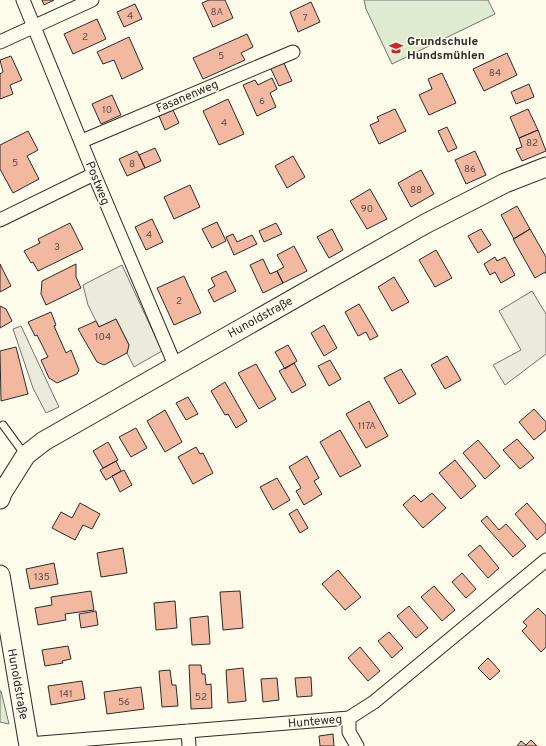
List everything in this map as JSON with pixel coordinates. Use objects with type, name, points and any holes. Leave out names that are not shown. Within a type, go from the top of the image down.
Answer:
[{"type":"street","name":"Postweg","points":[[23,0],[82,141],[94,174],[175,365]]},
{"type":"street","points":[[0,42],[92,0]]},
{"type":"street","name":"Fasanenweg","points":[[82,141],[293,52]]},
{"type":"street","name":"Hunoldstraße","points":[[1,494],[26,455],[44,441],[175,365],[455,208],[505,183],[546,167]]},
{"type":"street","points":[[0,220],[94,174]]},
{"type":"street","name":"Hunteweg","points":[[26,744],[349,718],[374,702],[546,560]]},
{"type":"street","name":"Hunoldstraße","points":[[0,575],[26,744]]},
{"type":"street","points":[[349,718],[349,732],[357,746]]},
{"type":"street","points":[[188,731],[189,746]]},
{"type":"lane","points":[[3,424],[26,455]]},
{"type":"green space","points":[[364,0],[488,0],[495,14],[392,64],[366,9]]},
{"type":"green space","points":[[1,691],[9,724],[0,722]]},
{"type":"shaded area","points":[[122,265],[162,351],[134,367],[127,353],[129,345],[116,319],[99,327],[88,305],[83,285]]},
{"type":"shaded area","points":[[532,291],[546,314],[546,354],[505,385],[493,365],[521,350],[499,311]]},
{"type":"shaded area","points":[[21,326],[59,407],[46,413],[33,388],[13,329]]},
{"type":"building","points":[[42,0],[54,0],[44,5]]},
{"type":"building","points":[[209,0],[225,0],[233,18],[213,27],[202,3]]},
{"type":"building","points":[[311,2],[320,22],[298,32],[290,12]]},
{"type":"building","points":[[135,4],[142,19],[124,27],[117,12]]},
{"type":"building","points":[[97,19],[106,39],[73,54],[64,34]]},
{"type":"building","points":[[247,34],[253,47],[241,53],[245,60],[203,79],[193,58]]},
{"type":"building","points":[[129,37],[143,69],[122,79],[114,60],[103,64],[97,52]]},
{"type":"building","points":[[507,53],[517,75],[484,91],[473,69]]},
{"type":"building","points":[[11,56],[22,80],[10,85],[13,94],[0,99],[0,74],[3,72],[0,60]]},
{"type":"building","points":[[283,61],[292,81],[279,86],[270,67]]},
{"type":"building","points":[[442,73],[456,103],[429,115],[419,95],[432,89],[428,79]]},
{"type":"building","points":[[272,78],[277,89],[270,93],[276,107],[257,116],[243,85],[255,80],[258,85]]},
{"type":"building","points":[[529,84],[534,97],[516,104],[511,92]]},
{"type":"building","points":[[112,95],[121,115],[101,124],[92,104]]},
{"type":"building","points":[[228,99],[244,134],[219,145],[203,111]]},
{"type":"building","points":[[395,109],[406,131],[379,144],[370,125],[379,121],[377,117]]},
{"type":"building","points":[[528,109],[538,130],[519,138],[510,117]]},
{"type":"building","points":[[173,110],[179,123],[165,130],[159,116]]},
{"type":"building","points":[[447,127],[457,148],[448,152],[438,131]]},
{"type":"building","points":[[538,130],[546,151],[522,161],[516,149],[522,147],[519,138]]},
{"type":"building","points":[[28,131],[38,150],[27,156],[39,179],[13,193],[0,169],[0,145]]},
{"type":"building","points":[[155,148],[161,161],[145,168],[139,155]]},
{"type":"building","points":[[137,151],[145,168],[127,176],[119,159]]},
{"type":"building","points":[[475,151],[486,175],[466,184],[455,160]]},
{"type":"building","points":[[293,156],[305,177],[287,188],[275,166]]},
{"type":"building","points":[[421,170],[434,194],[411,207],[398,183]]},
{"type":"building","points":[[190,185],[200,207],[174,219],[164,197]]},
{"type":"building","points":[[370,189],[387,219],[367,229],[350,201]]},
{"type":"building","points":[[517,206],[530,229],[514,239],[501,215]]},
{"type":"building","points":[[152,219],[163,242],[146,250],[135,227]]},
{"type":"building","points":[[217,222],[226,241],[212,248],[202,229]]},
{"type":"building","points":[[70,223],[83,249],[38,271],[24,251],[40,243],[38,239]]},
{"type":"building","points":[[276,223],[282,234],[264,242],[259,231]]},
{"type":"building","points":[[332,229],[343,250],[329,258],[317,237]]},
{"type":"building","points":[[481,229],[491,245],[478,253],[468,236]]},
{"type":"building","points":[[530,229],[546,257],[546,274],[545,272],[535,278],[513,239]]},
{"type":"building","points":[[233,234],[237,242],[252,235],[257,244],[234,255],[226,237]]},
{"type":"building","points":[[294,246],[307,271],[283,283],[277,271],[284,267],[277,255]]},
{"type":"building","points":[[436,250],[452,278],[435,287],[419,260]]},
{"type":"building","points":[[495,257],[497,261],[505,257],[515,275],[501,283],[495,272],[490,275],[484,264]]},
{"type":"building","points":[[263,259],[270,274],[277,271],[283,283],[263,293],[250,265]]},
{"type":"building","points":[[0,264],[11,286],[0,292]]},
{"type":"building","points":[[76,264],[76,277],[81,288],[46,305],[41,294],[42,281]]},
{"type":"building","points":[[226,271],[236,291],[214,302],[208,290],[215,286],[211,278]]},
{"type":"building","points":[[184,276],[201,313],[174,325],[157,288]]},
{"type":"building","points":[[394,277],[409,302],[392,311],[378,287]]},
{"type":"building","points":[[359,304],[378,336],[370,340],[366,332],[358,336],[345,312]]},
{"type":"building","points":[[0,306],[6,309],[12,321],[0,328]]},
{"type":"building","points":[[51,312],[56,325],[54,326],[66,353],[71,350],[79,370],[77,374],[57,383],[49,378],[41,360],[48,357],[37,335],[35,336],[28,322]]},
{"type":"building","points":[[116,319],[129,345],[127,353],[104,365],[97,362],[78,329],[96,321],[99,327]]},
{"type":"building","points":[[324,325],[337,348],[324,356],[311,333]]},
{"type":"building","points":[[288,345],[297,361],[285,369],[275,352]]},
{"type":"building","points":[[16,347],[28,394],[1,401],[0,351]]},
{"type":"building","points":[[447,356],[461,380],[445,389],[431,365]]},
{"type":"building","points":[[330,360],[341,379],[329,386],[318,366]]},
{"type":"building","points":[[294,363],[306,385],[292,393],[279,371]]},
{"type":"building","points":[[256,364],[276,399],[259,409],[238,373]]},
{"type":"building","points":[[401,369],[416,394],[399,404],[384,378]]},
{"type":"building","points":[[225,382],[247,421],[236,428],[228,414],[225,415],[211,391]]},
{"type":"building","points":[[188,397],[198,414],[186,420],[176,403]]},
{"type":"building","points":[[369,401],[388,436],[366,448],[346,414]]},
{"type":"building","points":[[534,409],[546,422],[546,430],[534,440],[519,422]]},
{"type":"building","points":[[165,410],[182,442],[165,452],[147,421]]},
{"type":"building","points":[[136,428],[147,448],[131,457],[119,437]]},
{"type":"building","points":[[340,430],[361,466],[340,477],[320,442]]},
{"type":"building","points":[[517,439],[534,458],[520,469],[503,450]]},
{"type":"building","points":[[478,440],[500,466],[485,479],[463,453]]},
{"type":"building","points":[[108,442],[118,460],[103,468],[93,451]]},
{"type":"building","points":[[196,447],[200,454],[203,453],[213,473],[193,484],[178,457]]},
{"type":"building","points":[[307,456],[319,478],[314,481],[322,494],[304,505],[296,491],[301,488],[289,467]]},
{"type":"building","points":[[455,460],[476,486],[461,499],[439,473]]},
{"type":"building","points":[[116,461],[121,471],[106,480],[100,470]]},
{"type":"building","points":[[124,470],[132,485],[120,492],[112,476]]},
{"type":"building","points":[[277,478],[290,500],[273,510],[260,487]]},
{"type":"building","points":[[432,493],[446,508],[423,528],[403,505],[414,495],[421,502]]},
{"type":"building","points":[[80,503],[100,514],[92,529],[83,525],[75,540],[52,528],[61,512],[72,518]]},
{"type":"building","points":[[527,503],[546,525],[546,532],[537,540],[515,514]]},
{"type":"building","points":[[297,509],[308,528],[300,533],[289,514]]},
{"type":"building","points":[[487,516],[499,530],[506,524],[526,546],[513,557],[481,521]]},
{"type":"building","points":[[480,545],[499,568],[488,578],[468,555]]},
{"type":"building","points":[[123,548],[127,573],[101,577],[97,553]]},
{"type":"building","points":[[54,563],[58,584],[30,589],[26,569]]},
{"type":"building","points":[[338,570],[361,597],[345,610],[322,584]]},
{"type":"building","points":[[462,573],[476,589],[466,598],[452,582]]},
{"type":"building","points":[[434,586],[455,610],[442,621],[421,597]]},
{"type":"building","points":[[91,591],[94,610],[65,614],[66,620],[38,625],[35,608],[52,605],[51,597]]},
{"type":"building","points":[[240,591],[243,628],[223,630],[220,592]]},
{"type":"building","points":[[175,601],[177,628],[156,630],[154,603]]},
{"type":"building","points":[[409,606],[428,628],[416,638],[397,616]]},
{"type":"building","points":[[538,608],[546,616],[546,647],[541,652],[522,631],[527,626],[523,622]]},
{"type":"building","points":[[96,611],[98,625],[81,628],[79,614]]},
{"type":"building","points":[[208,616],[210,644],[192,645],[190,618]]},
{"type":"building","points":[[389,632],[403,648],[392,658],[378,641]]},
{"type":"building","points":[[68,646],[71,659],[62,661],[63,663],[45,666],[42,650]]},
{"type":"building","points":[[360,647],[380,671],[368,681],[348,658]]},
{"type":"building","points":[[488,658],[500,671],[490,680],[478,668]]},
{"type":"building","points":[[189,665],[201,665],[202,674],[205,674],[206,685],[211,684],[212,708],[191,709]]},
{"type":"building","points":[[243,668],[246,701],[228,703],[226,670]]},
{"type":"building","points":[[170,670],[172,685],[176,685],[178,706],[162,707],[159,671]]},
{"type":"building","points":[[311,677],[312,696],[297,697],[295,678]]},
{"type":"building","points":[[277,678],[279,700],[263,702],[261,679]]},
{"type":"building","points":[[82,681],[85,699],[51,705],[48,686]]},
{"type":"building","points":[[141,687],[144,709],[107,714],[104,692]]},
{"type":"building","points":[[333,734],[334,746],[320,746],[319,736]]},
{"type":"building","points":[[531,740],[537,746],[517,746],[521,741],[526,745]]},
{"type":"place","name":"Grundschule Hundsmühlen","points":[[396,48]]}]
